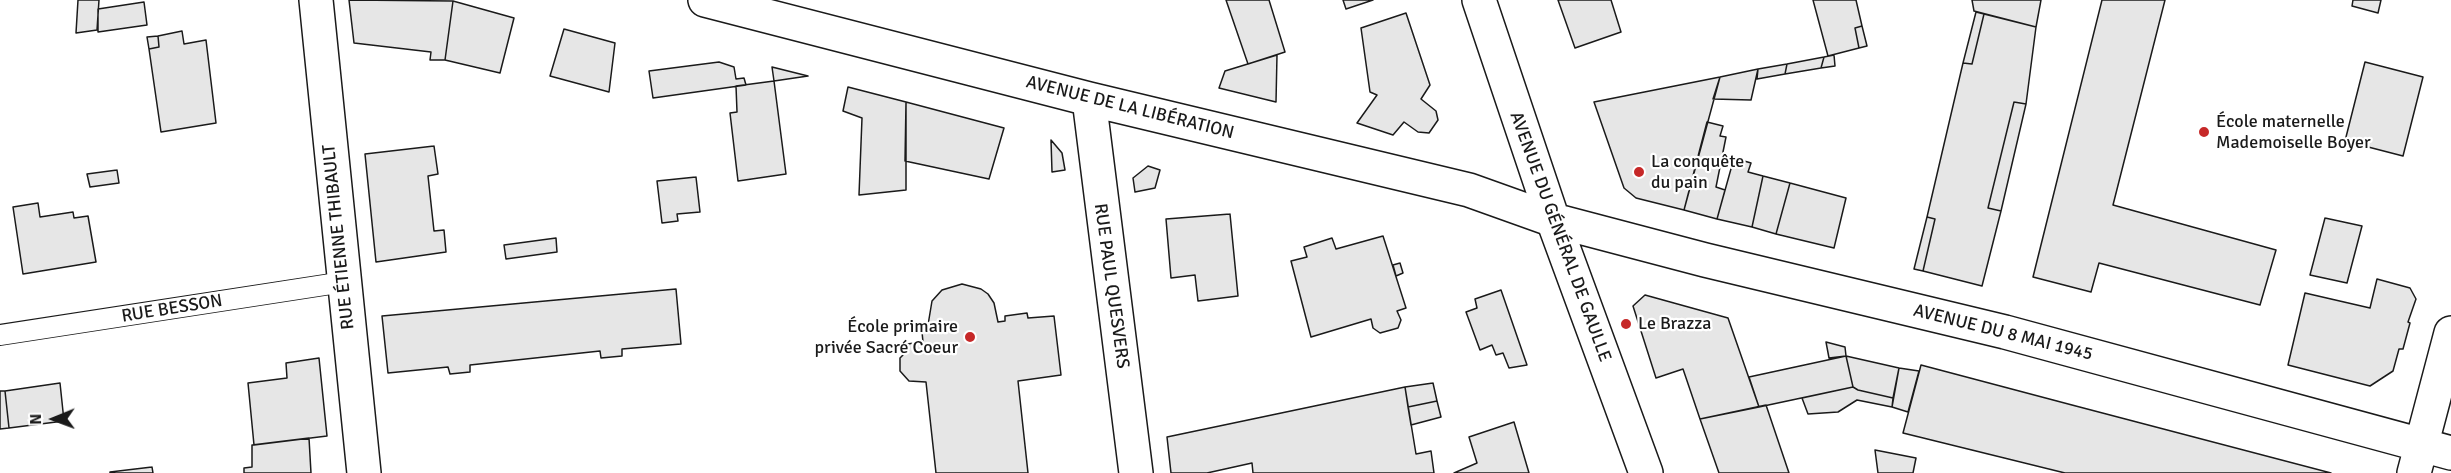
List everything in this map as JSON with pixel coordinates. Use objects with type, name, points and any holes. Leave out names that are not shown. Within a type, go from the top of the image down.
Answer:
[{"type":"street","name":"RUE ÉTIENNE THIBAULT","points":[[316,0],[364,473]]},
{"type":"street","name":"AVENUE DE LA LIBÉRATION","points":[[705,0],[1089,99],[1470,190],[1553,220]]},
{"type":"street","name":"AVENUE DU GÉNÉRAL DE GAULLE","points":[[1479,0],[1553,220],[1646,473]]},
{"type":"street","name":"RUE PAUL QUESVERS","points":[[1089,99],[1136,473]]},
{"type":"street","name":"AVENUE DU 8 MAI 1945","points":[[1553,220],[1705,260],[2005,332],[2429,457]]},
{"type":"street","points":[[2429,457],[2451,333]]},
{"type":"lane","name":"RUE BESSON","points":[[0,335],[344,282]]},
{"type":"building","points":[[78,0],[99,0],[97,30],[76,33]]},
{"type":"building","points":[[349,0],[453,1],[445,60],[430,60],[431,52],[354,43]]},
{"type":"building","points":[[1226,0],[1269,0],[1285,52],[1248,64]]},
{"type":"building","points":[[1343,0],[1373,0],[1346,9]]},
{"type":"building","points":[[1558,0],[1611,0],[1621,32],[1575,48]]},
{"type":"building","points":[[1813,0],[1856,0],[1862,26],[1855,28],[1859,48],[1828,56]]},
{"type":"building","points":[[1972,0],[2041,0],[2036,27],[1974,11]]},
{"type":"building","points":[[2102,0],[2165,0],[2113,205],[2276,250],[2260,305],[2099,263],[2091,292],[2033,277]]},
{"type":"building","points":[[2353,0],[2381,0],[2378,13],[2352,6]]},
{"type":"building","points":[[453,1],[514,18],[500,73],[445,60]]},
{"type":"building","points":[[144,2],[147,25],[98,32],[98,9]]},
{"type":"building","points":[[1976,12],[1984,14],[1972,64],[1963,63]]},
{"type":"building","points":[[1406,13],[1430,85],[1421,99],[1436,111],[1438,120],[1429,133],[1418,132],[1404,122],[1393,135],[1357,123],[1377,95],[1370,92],[1361,28]]},
{"type":"building","points":[[1984,14],[2036,27],[2026,104],[2014,102],[1988,208],[2001,211],[1982,286],[1923,271],[1935,219],[1927,217],[1963,63],[1972,64]]},
{"type":"building","points":[[1862,26],[1867,46],[1859,48],[1855,28]]},
{"type":"building","points":[[564,29],[615,43],[609,92],[550,76]]},
{"type":"building","points":[[182,31],[184,44],[206,40],[216,123],[161,132],[149,49],[159,47],[158,36]]},
{"type":"building","points":[[158,36],[159,47],[149,49],[147,37]]},
{"type":"building","points":[[1277,55],[1276,102],[1219,88],[1225,71]]},
{"type":"building","points":[[1834,55],[1835,66],[1821,68],[1824,57]]},
{"type":"building","points":[[1824,57],[1821,68],[1785,74],[1787,64]]},
{"type":"building","points":[[719,62],[734,67],[736,79],[744,78],[746,85],[653,98],[649,71]]},
{"type":"building","points":[[2365,62],[2423,77],[2403,156],[2345,141]]},
{"type":"building","points":[[1787,64],[1785,74],[1757,79],[1758,69]]},
{"type":"building","points":[[772,67],[808,76],[774,81]]},
{"type":"building","points":[[1758,69],[1751,100],[1713,99],[1720,77]]},
{"type":"building","points":[[1720,77],[1684,210],[1636,198],[1624,188],[1594,102]]},
{"type":"building","points":[[774,81],[786,174],[738,181],[730,113],[737,112],[736,86]]},
{"type":"building","points":[[848,87],[906,102],[906,190],[859,195],[862,118],[843,111]]},
{"type":"building","points":[[906,102],[1004,128],[989,179],[905,161]]},
{"type":"building","points":[[2014,102],[2026,104],[2001,211],[1988,208]]},
{"type":"building","points":[[1707,122],[1723,126],[1720,136],[1726,137],[1716,187],[1725,190],[1717,219],[1684,210]]},
{"type":"building","points":[[1051,140],[1062,153],[1065,170],[1052,172]]},
{"type":"building","points":[[434,146],[438,174],[428,176],[434,231],[444,230],[446,252],[376,262],[365,154]]},
{"type":"building","points":[[1734,158],[1751,163],[1748,172],[1763,176],[1752,227],[1717,219]]},
{"type":"building","points":[[1148,166],[1160,170],[1155,188],[1135,192],[1133,178]]},
{"type":"building","points":[[117,170],[119,183],[90,187],[87,174]]},
{"type":"building","points":[[1763,176],[1790,183],[1776,234],[1752,227]]},
{"type":"building","points":[[696,177],[700,212],[677,214],[678,221],[662,223],[657,181]]},
{"type":"building","points":[[1790,183],[1846,198],[1834,248],[1776,234]]},
{"type":"building","points":[[38,203],[40,217],[73,212],[74,218],[88,216],[96,262],[23,274],[13,207]]},
{"type":"building","points":[[1230,214],[1238,296],[1198,301],[1195,275],[1171,278],[1166,219]]},
{"type":"building","points":[[1927,217],[1935,219],[1923,271],[1914,269]]},
{"type":"building","points":[[2325,218],[2362,226],[2347,283],[2310,275]]},
{"type":"building","points":[[1383,236],[1406,308],[1397,311],[1401,320],[1398,328],[1380,333],[1373,328],[1371,319],[1311,337],[1291,261],[1307,257],[1304,247],[1332,238],[1336,249]]},
{"type":"building","points":[[556,238],[557,252],[506,259],[504,245]]},
{"type":"building","points":[[1400,263],[1403,273],[1396,276],[1393,265]]},
{"type":"building","points":[[2377,279],[2410,288],[2416,299],[2408,322],[2410,323],[2403,349],[2399,349],[2393,371],[2370,386],[2288,365],[2305,293],[2370,308]]},
{"type":"building","points":[[962,284],[981,289],[988,294],[994,303],[998,322],[1005,321],[1005,316],[1027,313],[1028,318],[1054,316],[1061,375],[1018,381],[1028,473],[936,473],[926,382],[909,381],[900,371],[900,358],[907,351],[907,344],[923,342],[922,332],[916,332],[916,325],[928,325],[932,301],[942,290]]},
{"type":"building","points":[[676,289],[681,344],[622,349],[622,356],[601,358],[600,351],[470,365],[470,372],[450,374],[448,367],[388,373],[382,316]]},
{"type":"building","points":[[1501,290],[1527,365],[1509,368],[1503,353],[1496,355],[1492,345],[1480,350],[1466,312],[1477,308],[1475,299]]},
{"type":"building","points":[[1645,295],[1728,318],[1759,407],[1700,419],[1683,369],[1656,378],[1633,306]]},
{"type":"building","points":[[1826,342],[1845,347],[1846,356],[1829,358]]},
{"type":"building","points":[[1846,356],[1899,368],[1893,398],[1853,387]]},
{"type":"building","points":[[1846,356],[1853,387],[1759,407],[1749,377]]},
{"type":"building","points":[[319,358],[327,436],[254,445],[248,383],[287,378],[286,363]]},
{"type":"building","points":[[1921,365],[2331,473],[2065,473],[1903,433]]},
{"type":"building","points":[[1899,368],[1919,371],[1908,412],[1892,407]]},
{"type":"building","points":[[60,383],[64,421],[9,428],[5,391]]},
{"type":"building","points":[[1433,383],[1437,401],[1408,407],[1405,387]]},
{"type":"building","points":[[1405,387],[1416,454],[1431,451],[1434,473],[1253,473],[1252,463],[1207,473],[1171,473],[1167,437]]},
{"type":"building","points":[[1853,387],[1893,398],[1892,407],[1857,400],[1838,412],[1808,414],[1802,398]]},
{"type":"building","points":[[0,391],[5,391],[9,428],[0,429]]},
{"type":"building","points":[[1437,401],[1441,417],[1411,425],[1408,407]]},
{"type":"building","points":[[1766,405],[1789,473],[1719,473],[1700,419]]},
{"type":"building","points":[[1514,422],[1529,473],[1454,473],[1477,463],[1469,437]]},
{"type":"building","points":[[309,438],[311,473],[244,473],[244,468],[252,467],[252,445]]},
{"type":"building","points":[[1875,450],[1916,458],[1913,473],[1878,473]]},
{"type":"building","points":[[152,467],[153,473],[110,473],[110,472]]},
{"type":"place","name":"École maternelle Mademoiselle Boyer","points":[[2204,132]]},
{"type":"place","name":"La conquête du pain","points":[[1639,172]]},
{"type":"place","name":"Le Brazza","points":[[1626,324]]},
{"type":"place","name":"École primaire privée Sacré Coeur","points":[[970,337]]}]
